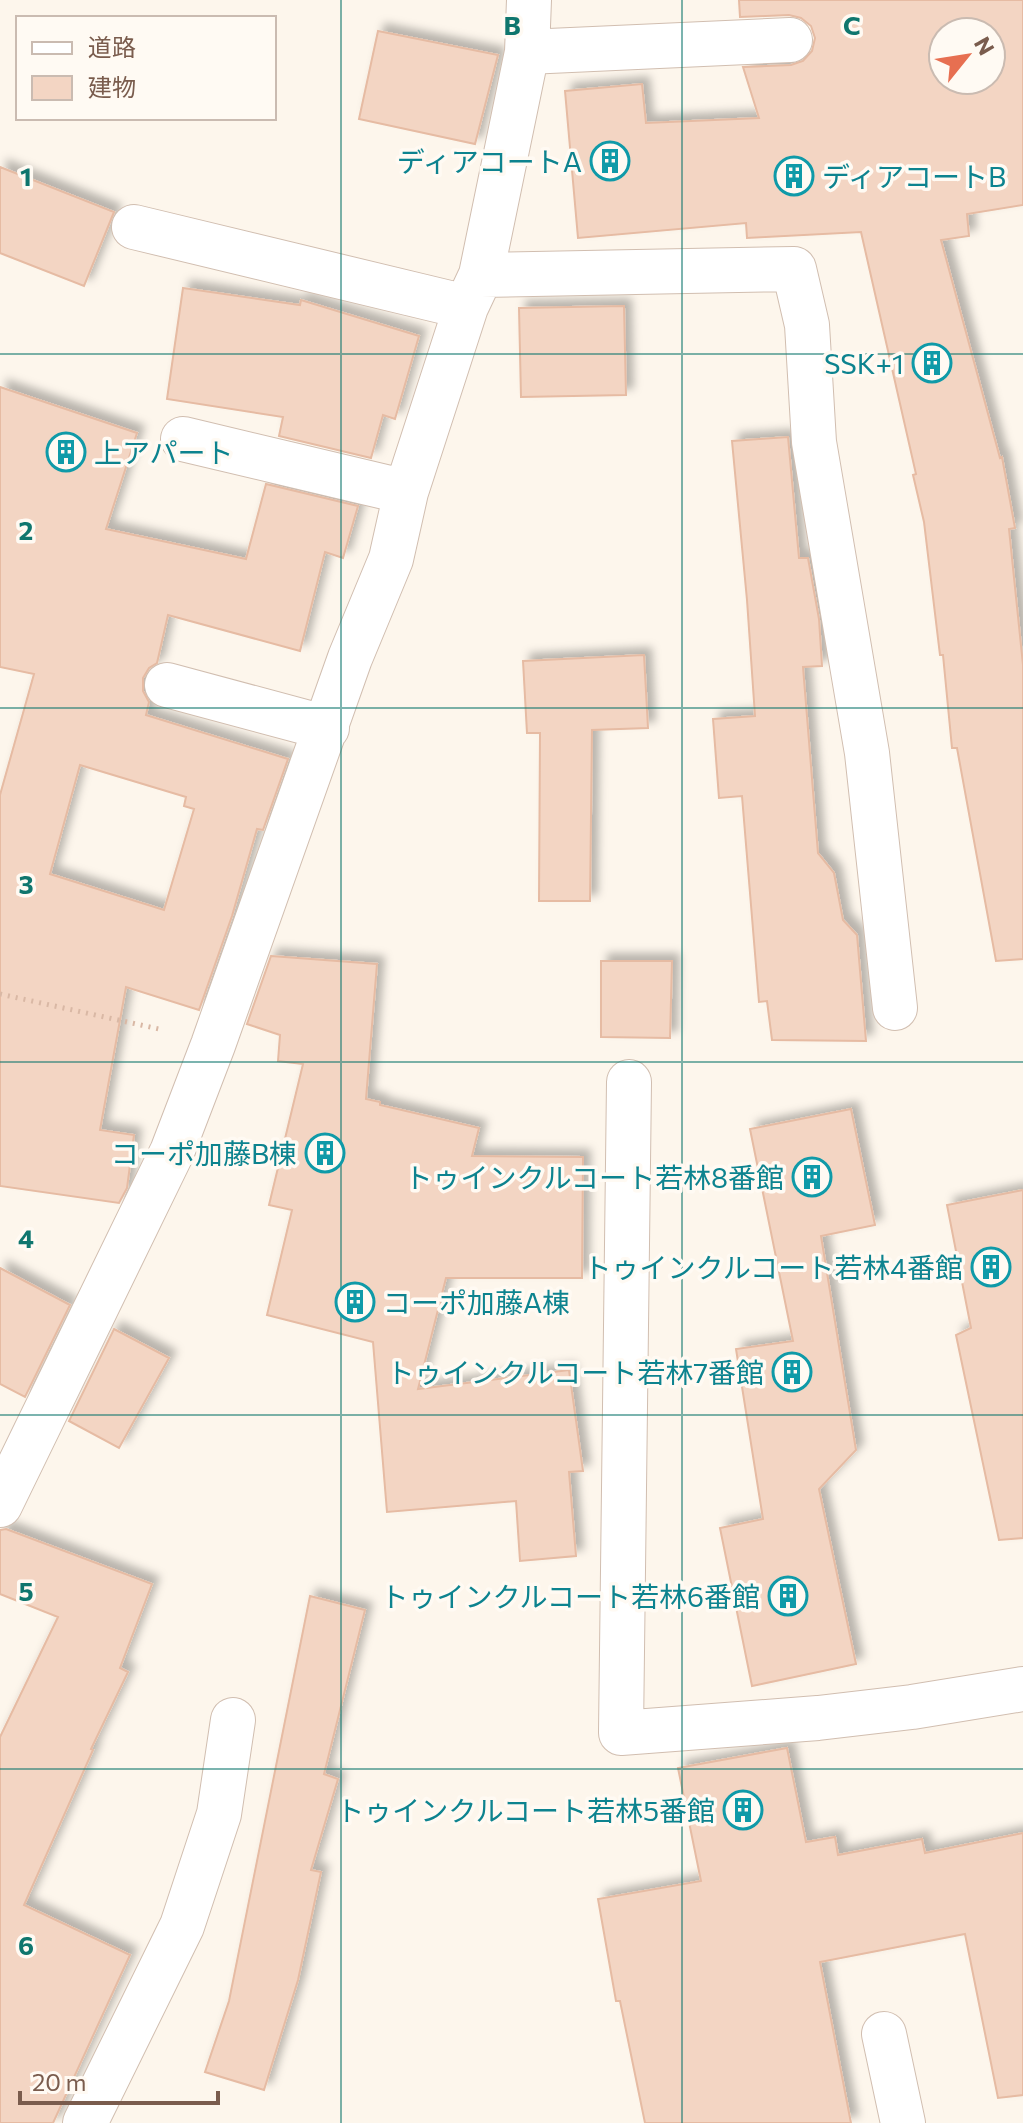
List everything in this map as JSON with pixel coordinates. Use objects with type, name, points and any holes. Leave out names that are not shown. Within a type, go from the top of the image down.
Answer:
[{"type":"street","points":[[0,1505],[172,1152],[350,658],[391,559],[406,492],[473,291],[527,52],[529,0]]},
{"type":"street","points":[[527,52],[790,40]]},
{"type":"street","points":[[134,227],[473,291],[794,269],[807,325],[814,442],[867,753],[895,1008]]},
{"type":"street","points":[[183,439],[406,492]]},
{"type":"street","points":[[167,685],[327,728]]},
{"type":"street","points":[[629,1082],[621,1733],[818,1718],[1023,1689]]},
{"type":"street","points":[[85,2123],[182,1926],[219,1814],[233,1720]]},
{"type":"street","points":[[884,2034],[903,2123]]},
{"type":"path","points":[[0,994],[178,1033],[213,1045]]},
{"type":"building","points":[[739,0],[1023,0],[1023,205],[967,214],[969,236],[941,240],[1002,457],[1015,528],[1009,529],[1023,665],[1023,959],[996,961],[957,748],[952,748],[943,655],[940,655],[924,522],[913,475],[916,474],[861,232],[747,238],[746,223],[578,238],[565,91],[642,84],[646,123],[759,118],[743,67],[791,65],[803,61],[812,51],[815,38],[811,26],[801,18],[789,15],[740,17]]},
{"type":"building","points":[[378,31],[498,55],[475,144],[359,119]]},
{"type":"building","points":[[0,167],[114,212],[84,286],[0,253]]},
{"type":"building","points":[[183,288],[300,305],[301,300],[419,336],[395,419],[383,415],[371,458],[279,436],[283,417],[167,399]]},
{"type":"building","points":[[624,306],[626,395],[521,397],[519,308]]},
{"type":"building","points":[[0,387],[137,433],[106,529],[246,559],[266,484],[358,506],[343,558],[325,552],[300,651],[168,615],[157,663],[149,668],[143,678],[143,691],[149,702],[146,715],[288,759],[263,830],[257,829],[232,916],[199,1010],[126,987],[100,1130],[134,1135],[127,1188],[119,1203],[0,1186],[0,795],[34,674],[0,667]],"holes":[[[80,765],[186,797],[184,806],[194,809],[164,910],[50,874]]]},
{"type":"building","points":[[788,437],[799,558],[808,558],[819,619],[822,666],[803,667],[818,853],[834,873],[843,920],[857,935],[866,1041],[772,1040],[767,1001],[759,1002],[742,796],[719,798],[713,719],[755,716],[732,441]]},
{"type":"building","points":[[644,655],[648,728],[592,730],[590,901],[539,901],[540,733],[527,733],[523,661]]},
{"type":"building","points":[[271,956],[377,964],[366,1099],[479,1128],[472,1156],[583,1157],[582,1278],[446,1278],[418,1389],[569,1370],[583,1471],[569,1472],[576,1556],[520,1561],[516,1501],[387,1512],[373,1342],[267,1315],[292,1210],[269,1205],[303,1064],[278,1061],[280,1035],[247,1024]]},
{"type":"building","points":[[601,961],[672,961],[670,1038],[601,1037]]},
{"type":"building","points":[[851,1109],[875,1225],[821,1236],[856,1450],[819,1489],[856,1664],[752,1686],[720,1528],[763,1519],[736,1349],[793,1341],[750,1129]]},
{"type":"building","name":"トゥインクルコート若林4番館","points":[[1023,1190],[1023,1538],[999,1540],[956,1335],[971,1328],[947,1205]]},
{"type":"building","points":[[0,1268],[70,1305],[25,1397],[0,1384]]},
{"type":"building","points":[[114,1329],[169,1358],[119,1448],[69,1421]]},
{"type":"building","points":[[6,1529],[152,1584],[120,1668],[128,1672],[91,1749],[24,1905],[130,1955],[53,2123],[0,2123],[0,1737],[58,1617],[0,1594],[0,1530]]},
{"type":"building","points":[[310,1596],[365,1610],[324,1774],[338,1779],[311,1870],[321,1872],[298,1980],[264,2090],[205,2072],[229,2001]]},
{"type":"building","points":[[787,1748],[806,1842],[835,1837],[838,1855],[922,1839],[925,1853],[1023,1833],[1023,2095],[998,2098],[965,1934],[820,1962],[851,2123],[645,2123],[620,2001],[616,2001],[598,1899],[701,1881],[678,1768]]},
{"type":"place","name":"ディアコートA","points":[[610,161]]},
{"type":"place","name":"ディアコートB","points":[[794,176]]},
{"type":"place","name":"SSK+1","points":[[932,363]]},
{"type":"place","name":"上アパート","points":[[66,452]]},
{"type":"place","name":"コーポ加藤B棟","points":[[325,1153]]},
{"type":"place","name":"トゥインクルコート若林8番館","points":[[812,1177]]},
{"type":"place","name":"トゥインクルコート若林4番館","points":[[991,1267]]},
{"type":"place","name":"コーポ加藤A棟","points":[[355,1302]]},
{"type":"place","name":"トゥインクルコート若林7番館","points":[[792,1372]]},
{"type":"place","name":"トゥインクルコート若林6番館","points":[[788,1596]]},
{"type":"place","name":"トゥインクルコート若林5番館","points":[[743,1810]]}]
